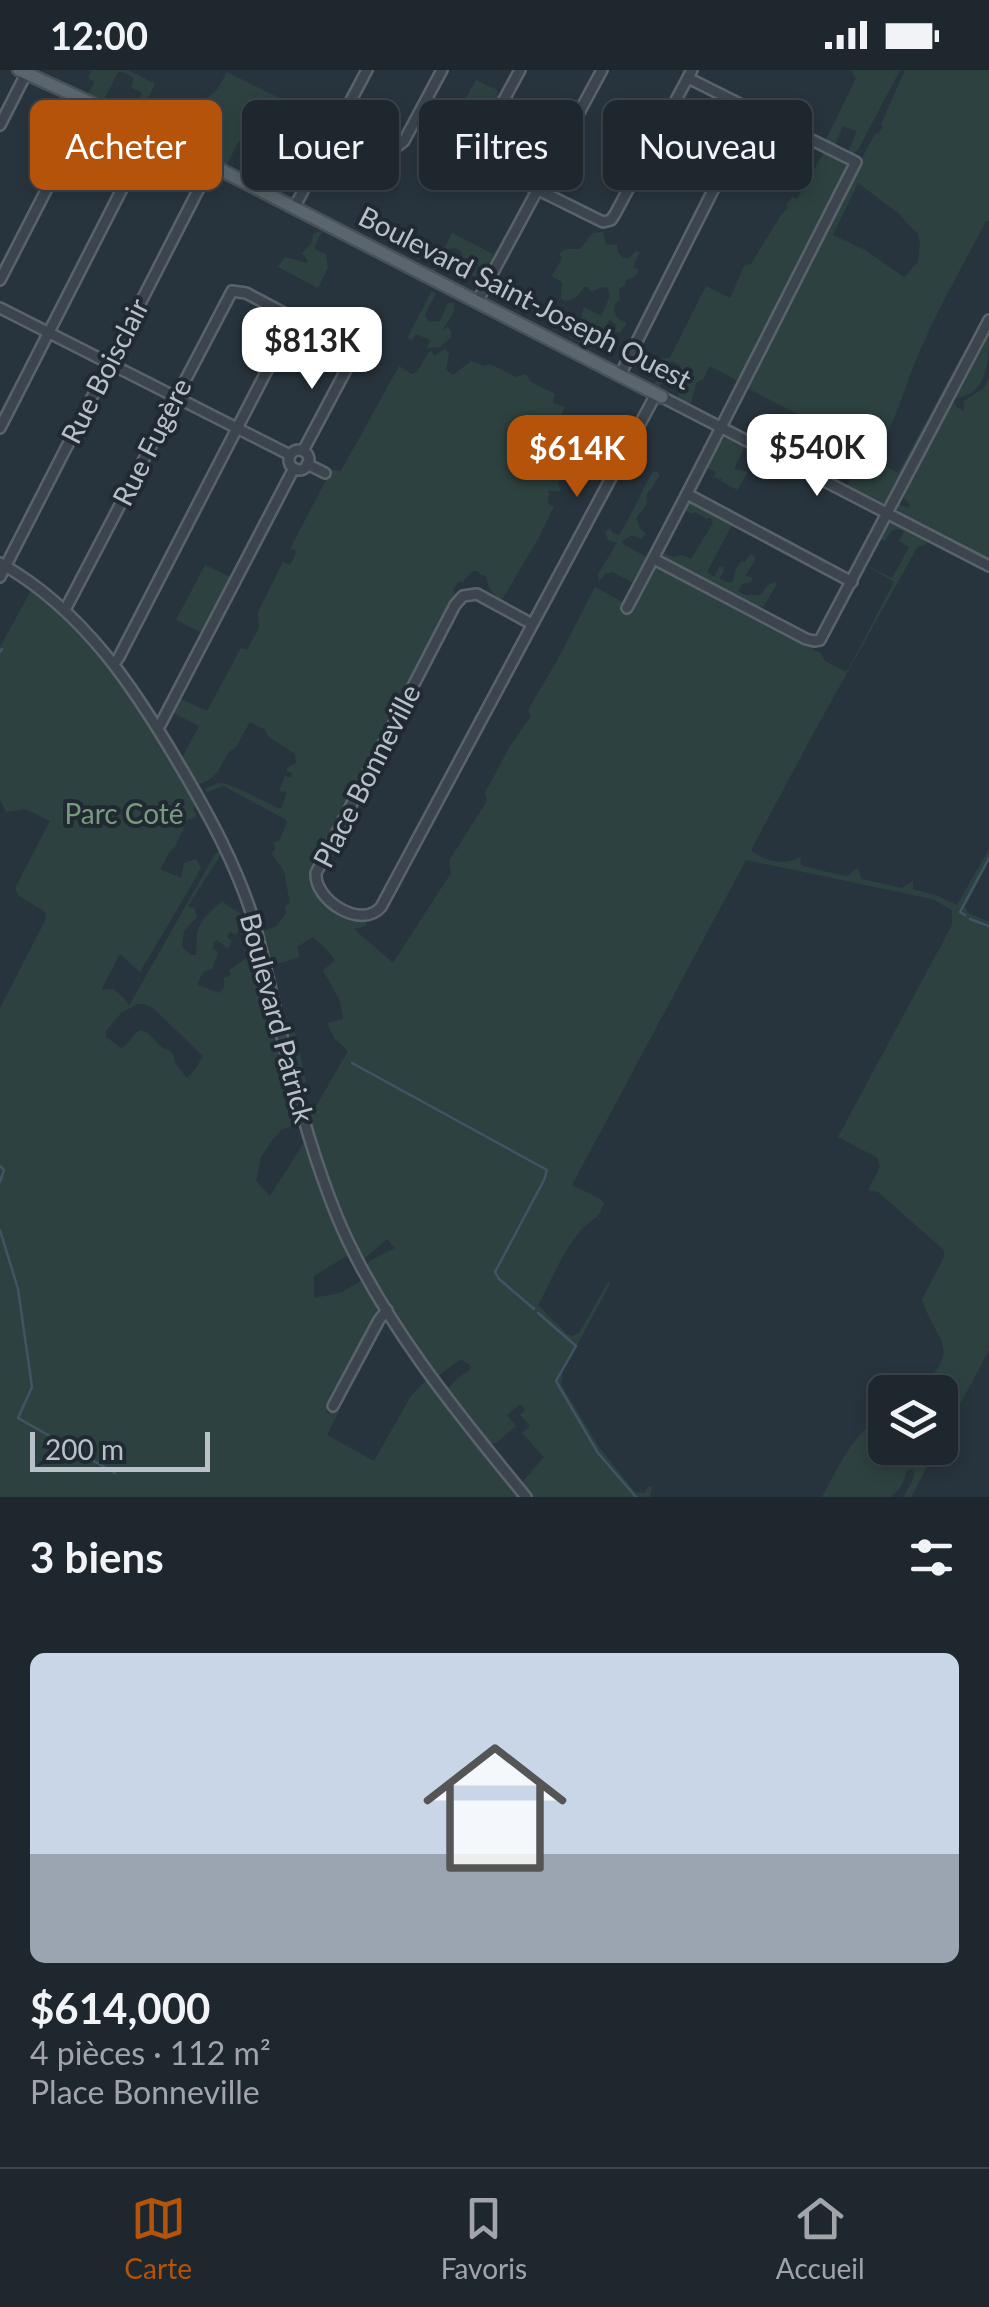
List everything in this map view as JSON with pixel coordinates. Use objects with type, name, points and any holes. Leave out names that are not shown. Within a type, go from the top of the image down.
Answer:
[{"type":"main road","name":"Boulevard Saint-Joseph Ouest","points":[[28,71],[85,100]]},
{"type":"main road","name":"Boulevard Saint-Joseph Ouest","points":[[222,171],[659,395]]},
{"type":"street","points":[[351,100],[367,70]]},
{"type":"street","points":[[399,144],[442,70]]},
{"type":"street","points":[[520,70],[478,154],[484,163],[598,221],[611,220],[690,74],[734,100]]},
{"type":"street","points":[[477,302],[602,70]]},
{"type":"street","points":[[0,125],[28,71]]},
{"type":"street","points":[[627,608],[856,162],[812,140]]},
{"type":"street","points":[[0,280],[46,190]]},
{"type":"street","points":[[0,428],[121,190]]},
{"type":"street","name":"Rue Boisclair","points":[[0,577],[3,564],[198,190]]},
{"type":"street","points":[[294,208],[303,190]]},
{"type":"street","points":[[620,376],[713,190]]},
{"type":"street","name":"Rue Fugère","points":[[65,610],[232,291],[246,293],[356,351],[303,452]]},
{"type":"street","points":[[0,308],[290,455]]},
{"type":"street","points":[[114,664],[294,318]]},
{"type":"street","points":[[654,559],[806,639],[820,640],[989,320]]},
{"type":"street","name":"Boulevard Saint-Joseph Ouest","points":[[659,395],[989,566]]},
{"type":"street","name":"Place Bonneville","points":[[532,624],[477,594],[463,596],[455,605],[316,873],[320,891],[342,909],[362,917],[374,914],[381,906],[659,395]]},
{"type":"street","points":[[303,452],[307,464],[294,468],[290,455],[303,452]]},
{"type":"street","points":[[307,464],[325,473]]},
{"type":"street","points":[[158,730],[294,468]]},
{"type":"street","points":[[687,494],[852,582]]},
{"type":"street","name":"Boulevard Patrick","points":[[3,564],[65,610],[114,664],[212,821],[242,887],[314,1156],[349,1242],[387,1310],[526,1497]]},
{"type":"street","points":[[333,1406],[387,1310]]},
{"type":"green space","points":[[92,70],[128,70],[155,84],[147,100],[138,100],[142,93],[131,87],[134,79],[119,71],[106,100],[101,100],[88,93],[95,82],[88,78]]},
{"type":"green space","points":[[851,70],[900,70],[852,155],[848,152],[857,131],[843,126],[835,144],[825,142],[856,78]]},
{"type":"green space","points":[[905,70],[989,70],[989,221],[932,324],[874,460],[898,473],[966,348],[883,503],[847,485],[867,449],[745,387],[820,235],[881,124]],"holes":[[[858,183],[898,213],[918,234],[920,242],[918,262],[904,277],[865,250],[833,235]]]},
{"type":"green space","points":[[227,72],[283,100],[242,100],[242,142],[239,141],[226,166],[222,164],[222,100],[207,98],[217,90]]},
{"type":"green space","points":[[476,80],[497,90],[495,100],[465,100]]},
{"type":"green space","points":[[824,152],[850,162],[742,383],[710,366],[696,383],[691,404],[679,398],[675,379],[681,366],[671,361],[665,373],[668,375],[659,387],[653,385],[653,368],[670,358],[706,286],[730,298],[744,266],[751,264],[787,203],[792,197],[797,199],[802,190],[812,190],[812,173]]},
{"type":"green space","points":[[322,231],[314,249],[326,254],[328,268],[318,288],[278,267],[285,257],[307,263],[302,253],[311,244],[314,233]]},
{"type":"green space","points":[[603,232],[606,245],[617,244],[623,258],[640,252],[633,267],[639,270],[619,289],[620,299],[615,304],[618,319],[627,323],[620,333],[615,332],[616,325],[610,320],[603,335],[589,347],[570,338],[584,307],[601,316],[610,296],[608,288],[591,292],[584,287],[576,297],[564,301],[562,282],[552,276],[562,258],[559,254],[565,249],[580,249],[593,233]]},
{"type":"green space","points":[[452,233],[496,258],[487,273],[478,271],[485,278],[483,281],[472,275],[479,265],[466,258],[464,261],[461,251],[455,248],[447,249],[434,273],[423,267],[433,269]]},
{"type":"green space","points":[[432,291],[436,293],[425,315],[429,322],[440,321],[448,303],[454,306],[444,327],[451,331],[451,337],[440,347],[427,348],[430,340],[416,334],[412,340],[407,338]]},
{"type":"green space","points":[[989,334],[981,383],[967,395],[956,398]]},
{"type":"green space","points":[[445,349],[449,353],[446,370],[453,375],[471,361],[490,364],[516,377],[526,374],[531,382],[555,394],[553,403],[565,407],[561,415],[580,425],[568,436],[568,443],[588,438],[558,483],[561,491],[549,491],[548,504],[554,506],[500,603],[488,586],[487,577],[478,571],[458,582],[443,620],[313,872],[321,897],[338,910],[366,920],[366,926],[354,929],[393,963],[451,873],[449,861],[487,801],[485,793],[531,716],[528,710],[595,587],[624,603],[623,609],[629,612],[654,567],[659,565],[809,644],[825,661],[844,671],[894,582],[866,565],[892,578],[909,547],[899,541],[904,532],[898,529],[891,531],[885,541],[881,539],[889,523],[927,540],[924,546],[918,546],[751,850],[775,861],[801,856],[803,866],[840,875],[847,876],[857,868],[862,879],[902,888],[913,881],[913,889],[957,905],[989,849],[989,861],[965,907],[968,913],[989,922],[989,1350],[958,1408],[958,1375],[933,1375],[943,1346],[922,1300],[944,1250],[878,1192],[868,1190],[880,1167],[878,1158],[838,1137],[952,925],[952,910],[932,899],[746,860],[572,1185],[604,1203],[599,1214],[570,1244],[538,1305],[572,1336],[579,1333],[610,1284],[563,1371],[561,1384],[599,1447],[635,1492],[644,1493],[652,1487],[650,1497],[532,1497],[521,1484],[544,1457],[522,1433],[530,1426],[520,1415],[525,1410],[520,1404],[507,1415],[516,1426],[490,1444],[447,1389],[471,1366],[458,1361],[438,1376],[366,1268],[369,1261],[395,1248],[387,1239],[364,1259],[341,1214],[320,1159],[286,1034],[295,1032],[311,1115],[348,1051],[334,1038],[327,1023],[343,1019],[340,1001],[323,970],[335,961],[313,937],[297,947],[300,957],[270,966],[261,932],[277,926],[290,903],[284,871],[271,853],[287,822],[223,786],[206,792],[205,789],[225,784],[281,809],[287,792],[279,791],[285,776],[291,778],[287,768],[296,763],[295,754],[250,722],[215,775],[196,785],[181,760],[199,726],[173,713],[181,699],[207,711],[241,648],[247,650],[259,628],[258,612],[283,562],[290,565],[296,553],[290,549],[329,469],[341,471],[399,366],[412,374],[429,352],[434,356]]},
{"type":"green space","points":[[989,378],[989,560],[897,510],[899,504],[908,508],[910,505],[903,491],[950,406],[955,403],[964,411],[964,401],[984,388]]},
{"type":"green space","points":[[724,438],[745,446],[734,469],[748,472],[737,490],[713,477],[716,472],[706,467]]},
{"type":"green space","points":[[656,471],[660,475],[636,518],[646,534],[641,539],[632,535],[622,541],[648,558],[635,584],[612,572],[599,581],[598,574],[617,543],[609,541],[605,533],[610,528],[619,535]]},
{"type":"green space","points":[[693,502],[733,523],[707,572],[714,577],[723,566],[719,578],[732,582],[739,564],[750,554],[755,556],[745,576],[752,581],[742,584],[738,591],[761,595],[775,582],[763,607],[731,597],[704,578],[701,581],[665,560],[663,553],[691,559],[713,523],[710,517],[684,510]]},
{"type":"green space","points":[[205,565],[232,578],[204,634],[176,620]]},
{"type":"green space","name":"Parc Coté","points":[[32,589],[82,636],[124,688],[196,803],[196,818],[188,819],[160,869],[181,878],[184,863],[196,859],[201,867],[195,879],[140,972],[120,954],[101,990],[113,989],[129,1006],[215,854],[221,850],[188,906],[195,909],[197,917],[184,931],[182,947],[196,955],[200,927],[223,901],[245,917],[236,935],[230,932],[227,937],[232,941],[228,949],[217,940],[214,942],[218,953],[212,969],[203,972],[198,985],[219,993],[224,978],[231,975],[229,970],[253,954],[257,969],[262,969],[276,1033],[272,1037],[277,1036],[290,1090],[286,1093],[291,1093],[299,1123],[281,1130],[273,1139],[261,1157],[256,1181],[270,1196],[305,1141],[350,1254],[314,1276],[314,1298],[340,1293],[363,1280],[379,1308],[326,1411],[339,1411],[327,1435],[374,1461],[411,1396],[429,1377],[521,1497],[0,1497],[0,1008],[46,919],[45,912],[18,895],[15,888],[50,821],[25,809],[6,812],[0,800],[0,647]],"holes":[[[144,1004],[203,1056],[187,1078],[172,1052],[149,1034],[141,1030],[121,1048],[106,1037],[106,1031],[121,1013]]]},
{"type":"green space","points":[[868,1427],[868,1465],[928,1465],[911,1497],[903,1497],[912,1482],[911,1469],[890,1497],[822,1497]]},
{"type":"waterway","points":[[965,915],[960,912],[989,858]]},
{"type":"waterway","points":[[970,919],[989,926]]},
{"type":"waterway","points":[[352,1063],[547,1170],[495,1272],[534,1309]]},
{"type":"waterway","points":[[0,1166],[4,1170],[0,1182]]},
{"type":"waterway","points":[[0,1230],[18,1289],[32,1387],[18,1418],[115,1473]]},
{"type":"waterway","points":[[538,1313],[576,1346],[556,1381],[598,1453],[636,1497]]}]
